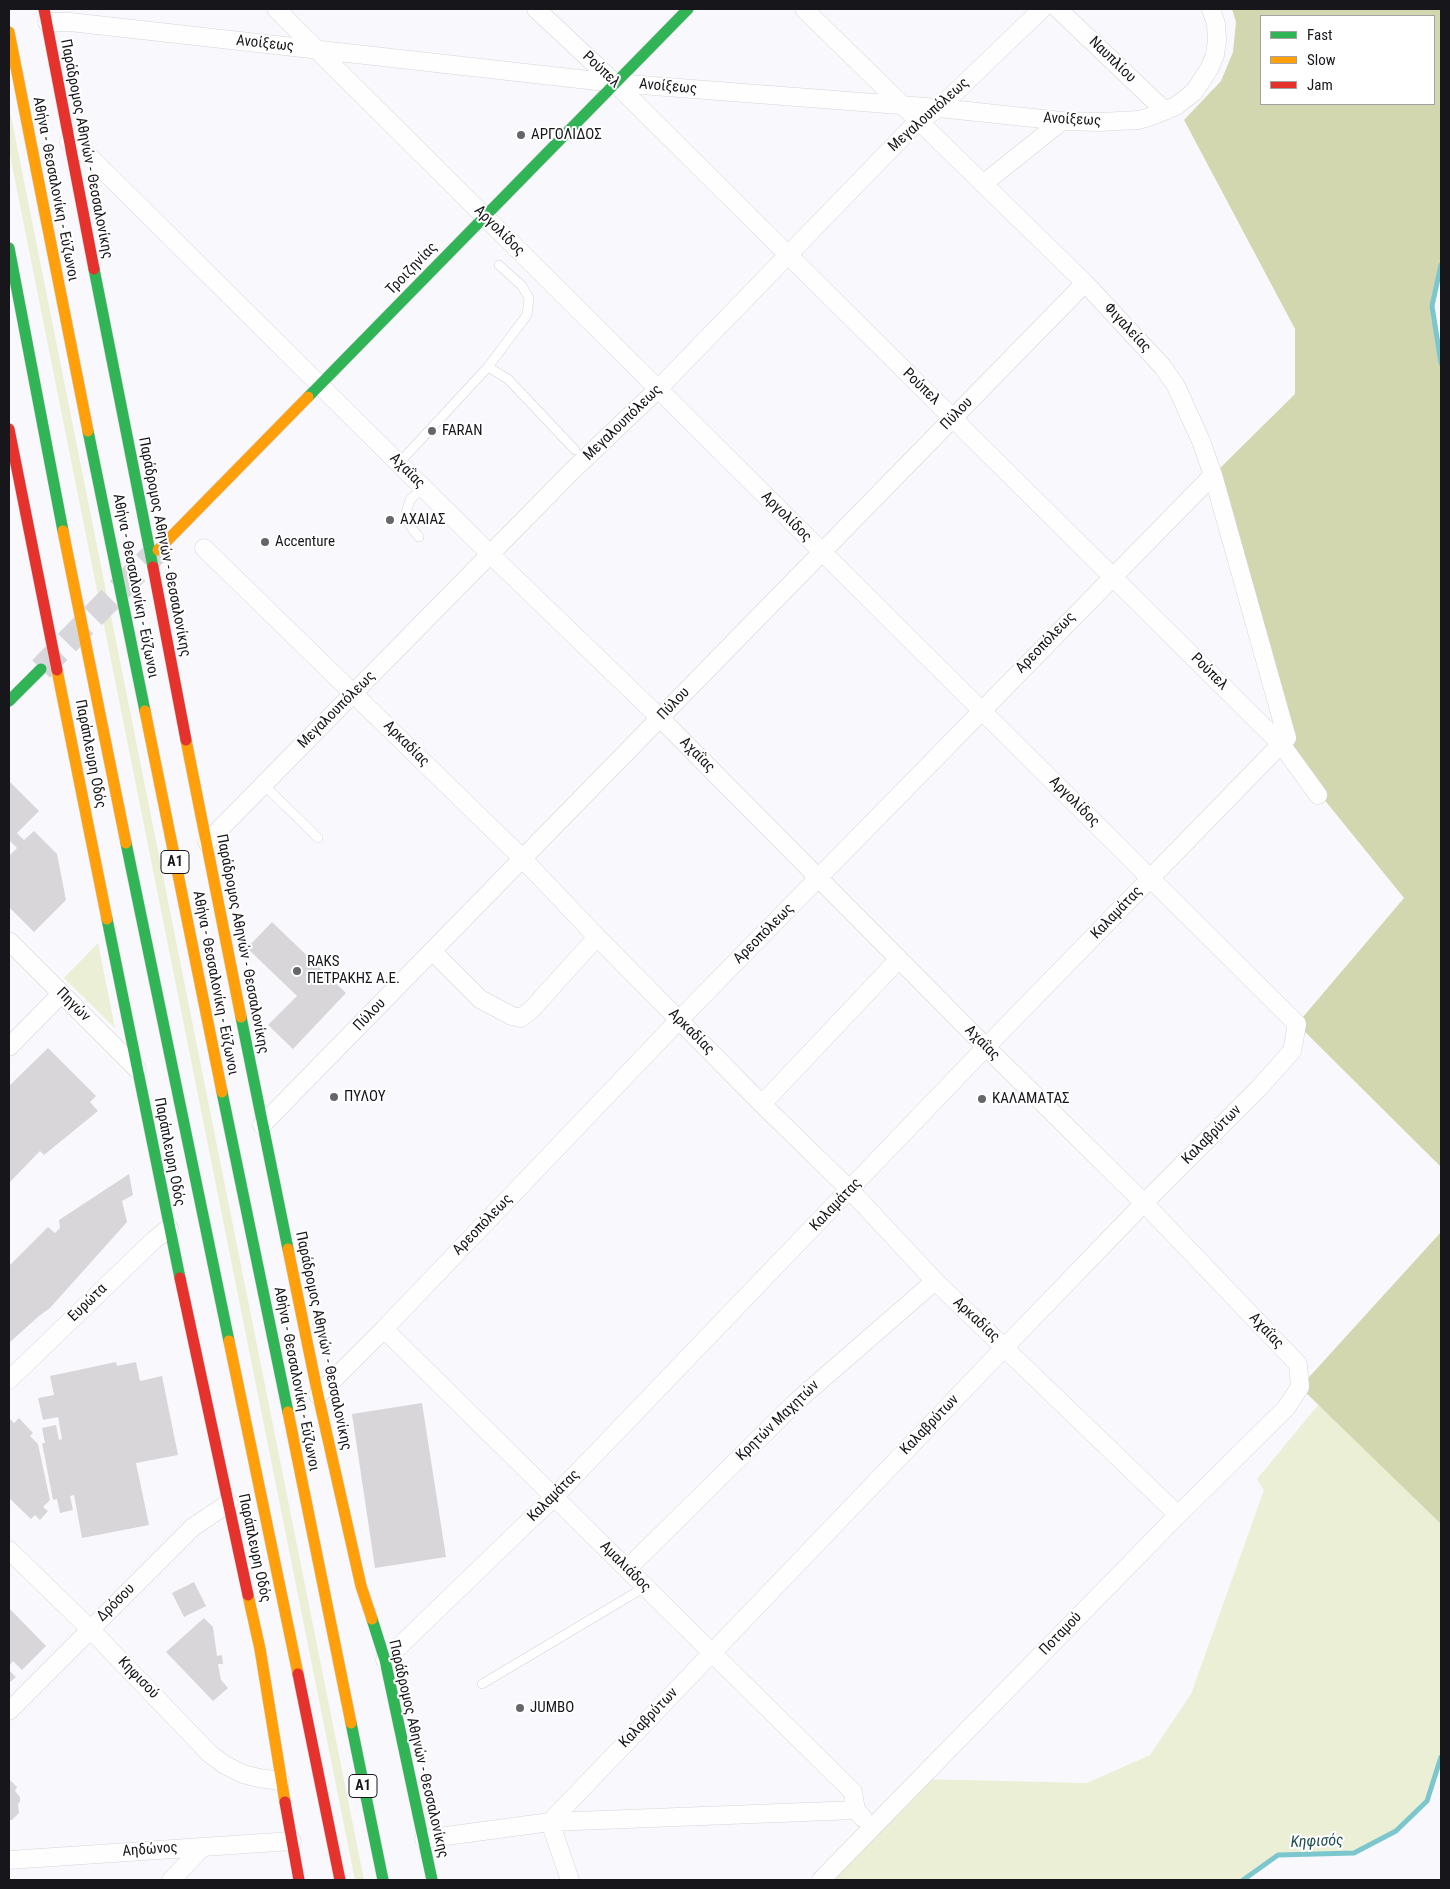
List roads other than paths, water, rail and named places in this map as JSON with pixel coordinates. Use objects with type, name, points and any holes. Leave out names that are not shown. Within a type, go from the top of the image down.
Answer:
[{"type":"main road","name":"Τροιζηνίας","points":[[158,550],[688,9]]},
{"type":"main road","name":"Παράδρομος Αθηνών - Θεσσαλονίκης","points":[[46,15],[262,1125],[318,1395],[361,1586],[385,1660],[432,1880]]},
{"type":"main road","name":"Αθήνα - Θεσσαλονίκη - Εύζωνοι","points":[[9,32],[116,569],[383,1880]]},
{"type":"main road","points":[[9,248],[73,586],[340,1880]]},
{"type":"main road","name":"Παράπλευρη Οδός","points":[[9,429],[169,1228],[260,1649],[280,1780],[299,1880]]},
{"type":"main road","points":[[9,700],[40,669]]},
{"type":"street","name":"Αργολίδος","points":[[276,9],[1297,1024]]},
{"type":"street","name":"Ρούπελ","points":[[536,9],[615,83],[1281,744],[1318,795]]},
{"type":"street","name":"Φιγαλείας","points":[[804,9],[1085,283],[1163,367],[1176,386],[1201,441],[1213,475],[1287,738],[1281,744]]},
{"type":"street","name":"Μεγαλουπόλεως","points":[[207,842],[572,471],[658,389],[918,121],[939,108],[1042,9]]},
{"type":"street","name":"Ναυπλίου","points":[[1058,9],[1165,111]]},
{"type":"street","name":"Ανοίξεως","points":[[46,15],[70,22],[615,83],[939,108],[1062,121],[1099,122],[1139,120],[1176,106],[1194,92],[1209,69],[1215,55],[1217,40],[1216,24],[1211,9]]},
{"type":"street","points":[[983,184],[1062,121]]},
{"type":"street","name":"Αχαΐας","points":[[69,141],[89,156],[490,554],[660,718],[899,960],[1144,1203],[1298,1364],[1300,1387]]},
{"type":"street","name":"Πύλου","points":[[262,1125],[1085,283]]},
{"type":"street","name":"Αρεοπόλεως","points":[[318,1395],[679,1020],[1213,475]]},
{"type":"street","name":"Αρκαδίας","points":[[204,548],[523,858],[597,937],[850,1190],[935,1281],[1178,1515]]},
{"type":"street","name":"Καλαμάτας","points":[[385,1660],[554,1497],[986,1047],[1281,744]]},
{"type":"street","points":[[432,951],[480,999],[512,1016],[521,1018],[532,1009],[597,937]]},
{"type":"street","name":"Πηγών","points":[[9,941],[137,1069]]},
{"type":"street","points":[[762,1104],[899,960]]},
{"type":"street","points":[[9,1047],[61,994]]},
{"type":"street","name":"Καλαβρύτων","points":[[550,1822],[1144,1203],[1258,1089],[1292,1051],[1297,1024]]},
{"type":"street","name":"Ευρώτα","points":[[9,1380],[154,1240],[169,1228]]},
{"type":"street","name":"Κρητών Μαχητών","points":[[627,1569],[797,1401],[935,1281]]},
{"type":"street","name":"Αμαλιάδος","points":[[384,1328],[853,1792],[856,1810]]},
{"type":"street","name":"Ποταμού","points":[[821,1880],[1178,1515],[1286,1408],[1300,1387]]},
{"type":"street","name":"Δρόσου","points":[[9,1711],[193,1527],[229,1503]]},
{"type":"street","name":"Κηφισού","points":[[9,1550],[90,1629],[210,1754],[225,1766],[251,1776],[280,1780]]},
{"type":"street","points":[[424,1839],[550,1822],[856,1810],[872,1828]]},
{"type":"street","points":[[550,1822],[570,1880]]},
{"type":"street","name":"Αηδώνος","points":[[9,1860],[292,1841]]},
{"type":"street","points":[[171,1880],[203,1847]]},
{"type":"lane","points":[[399,463],[488,367],[527,315],[529,298],[522,286],[499,265]]},
{"type":"lane","points":[[488,367],[508,379],[575,450]]},
{"type":"lane","points":[[419,537],[412,530],[406,513],[410,500],[423,487]]},
{"type":"lane","points":[[263,784],[318,838]]},
{"type":"lane","points":[[482,1684],[645,1586]]},
{"type":"waterway","name":"Κηφισός","points":[[1441,265],[1432,306],[1441,363]]},
{"type":"waterway","name":"Κηφισός","points":[[1243,1880],[1278,1855],[1354,1853],[1396,1831],[1427,1801],[1441,1757]]},
{"type":"tunnel","points":[[41,669],[158,550]]},
{"type":"place","name":"ΑΡΓΟΛΙΔΟΣ","points":[[521,135]]},
{"type":"place","name":"FARAN","points":[[432,431]]},
{"type":"place","name":"AXAΙΑΣ","points":[[390,520]]},
{"type":"place","name":"Accenture","points":[[265,542]]},
{"type":"place","name":"RAKS ΠΕΤΡΑΚΗΣ Α.Ε.","points":[[297,971]]},
{"type":"place","name":"ΠΥΛΟΥ","points":[[334,1097]]},
{"type":"place","name":"ΚΑΛΑΜΑΤΑΣ","points":[[982,1099]]},
{"type":"place","name":"JUMBO","points":[[520,1708]]}]
